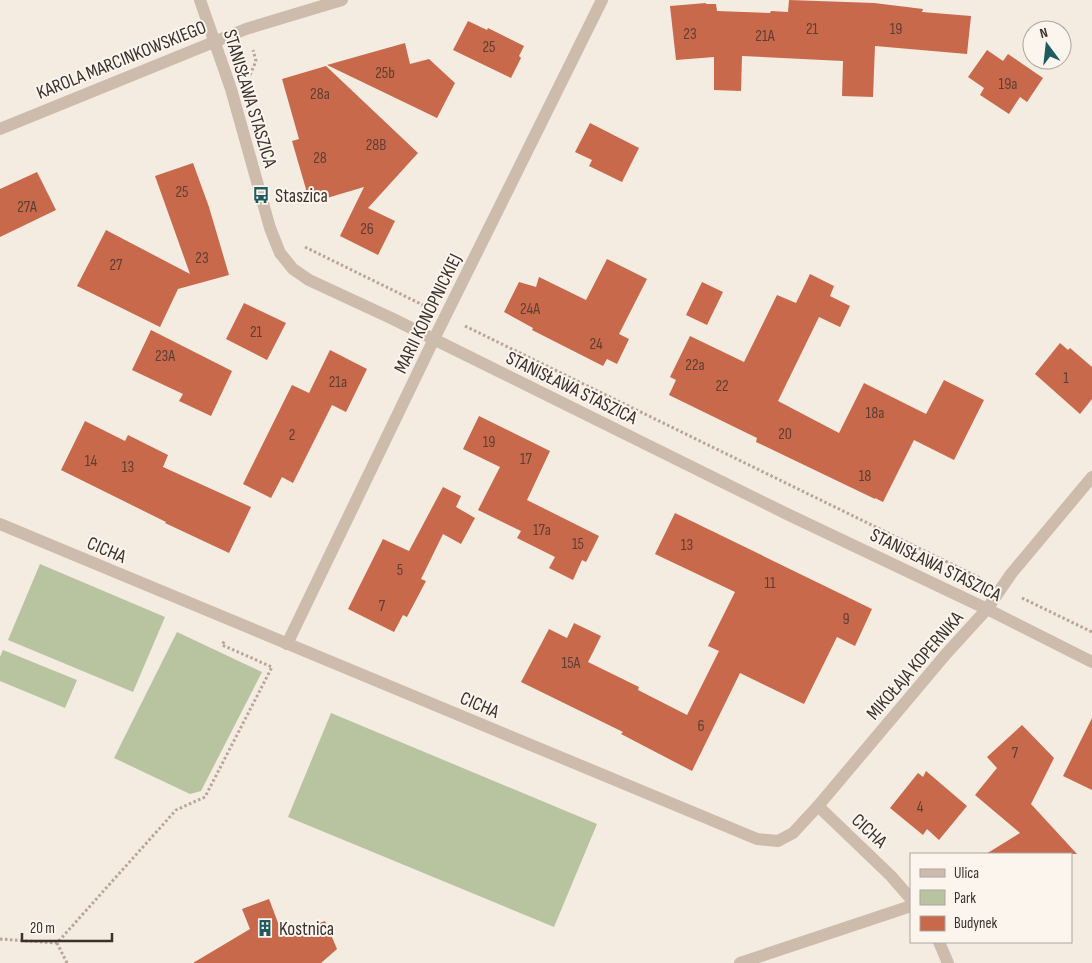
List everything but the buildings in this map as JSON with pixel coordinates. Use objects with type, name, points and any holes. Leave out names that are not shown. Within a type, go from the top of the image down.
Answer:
[{"type":"street","name":"STANISŁAWA STASZICA","points":[[200,0],[231,89],[270,228],[280,253],[293,269],[309,280],[434,339],[787,514],[1092,662]]},
{"type":"street","name":"KAROLA MARCINKOWSKIEGO","points":[[0,129],[246,29],[342,0]]},
{"type":"street","name":"MARII KONOPNICKIEJ","points":[[287,644],[434,339],[602,0]]},
{"type":"street","name":"MIKOŁAJA KOPERNIKA","points":[[818,806],[946,654],[987,610],[1011,574],[1092,477]]},
{"type":"street","name":"CICHA","points":[[0,524],[757,839],[778,841],[793,833],[818,806],[891,876],[910,898]]},
{"type":"street","points":[[740,963],[910,906]]},
{"type":"street","points":[[939,943],[948,963]]},
{"type":"path","points":[[246,29],[256,61],[250,74],[253,83]]},
{"type":"path","points":[[299,245],[416,302]]},
{"type":"path","points":[[477,332],[973,575]]},
{"type":"path","points":[[1047,611],[1092,632]]},
{"type":"path","points":[[56,943],[176,810],[205,797],[272,666],[222,644],[234,622]]},
{"type":"path","points":[[0,938],[56,943]]},
{"type":"path","points":[[56,943],[67,963]]},
{"type":"green space","points":[[40,564],[165,617],[133,692],[8,640]]},
{"type":"green space","points":[[177,632],[262,672],[201,791],[190,794],[114,758]]},
{"type":"green space","points":[[3,650],[77,680],[65,708],[0,681],[0,657]]},
{"type":"green space","points":[[331,713],[597,824],[554,927],[288,817]]},
{"type":"place","name":"Staszica","points":[[261,195]]},
{"type":"place","name":"Kostnica","points":[[265,928]]}]
